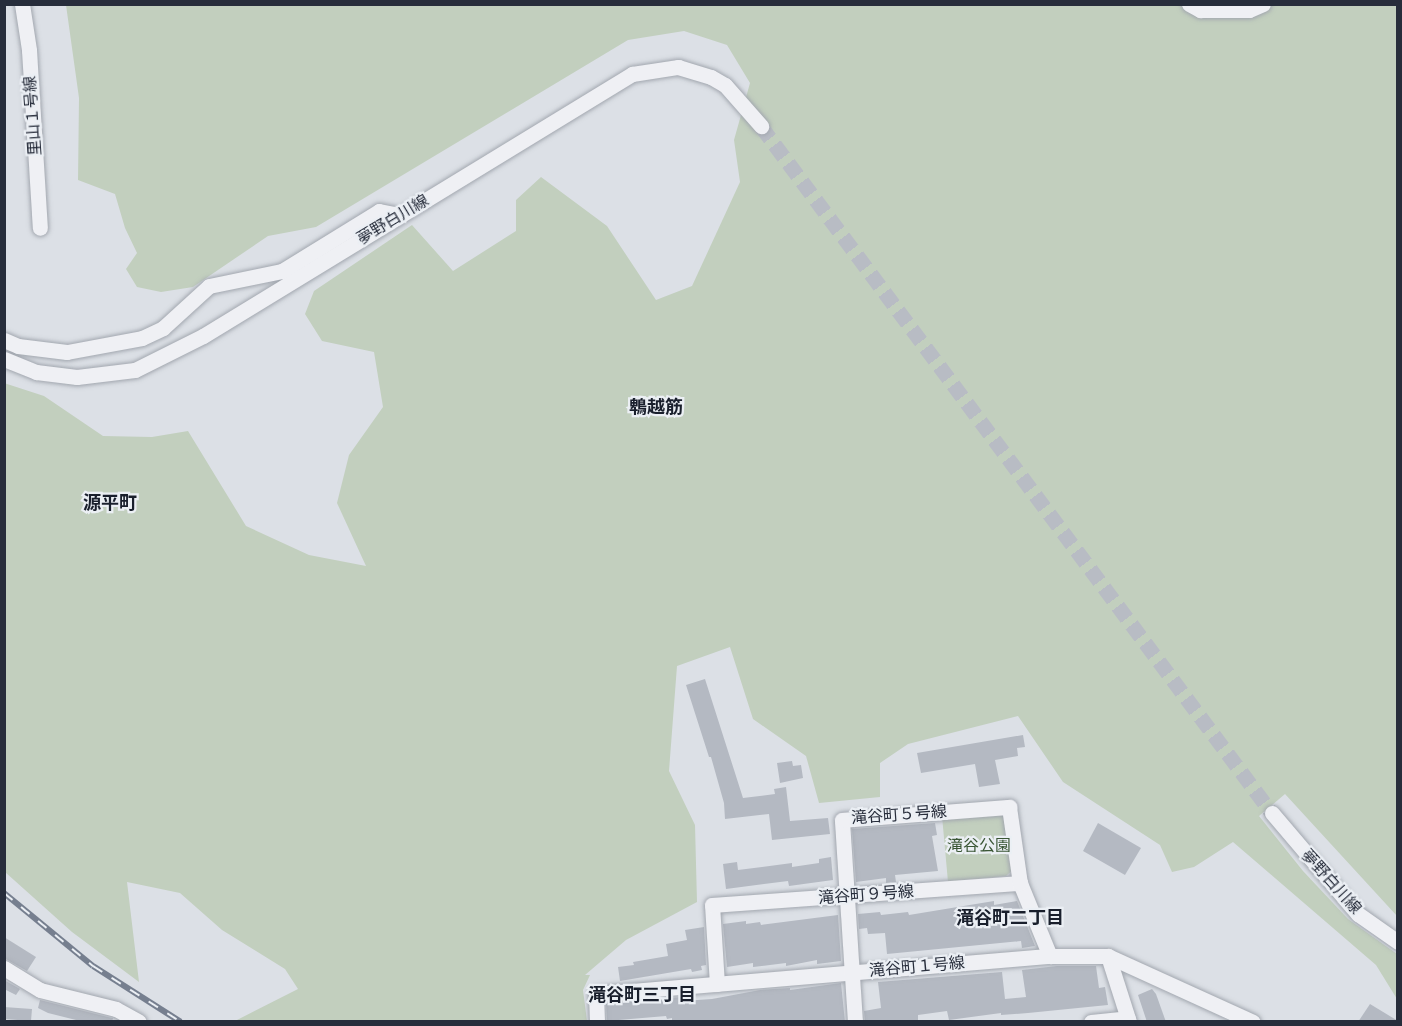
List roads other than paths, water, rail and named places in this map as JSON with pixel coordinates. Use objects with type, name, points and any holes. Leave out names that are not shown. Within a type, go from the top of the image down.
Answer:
[{"type":"street","name":"里山１号線","points":[[21,4],[29,50],[40,228]]},
{"type":"street","points":[[1189,4],[1200,10],[1249,10],[1263,4]]},
{"type":"street","name":"夢野白川線","points":[[4,359],[36,372],[77,377],[135,370],[203,336],[632,74],[678,67],[711,77],[725,85],[761,126]]},
{"type":"street","points":[[4,340],[18,346],[67,352],[142,338],[163,328],[209,286],[282,271],[379,211],[400,215]]},
{"type":"street","name":"滝谷町５号線","points":[[855,1022],[842,820],[1009,807],[1020,882]]},
{"type":"street","name":"夢野白川線","points":[[1272,813],[1358,914],[1398,942]]},
{"type":"street","points":[[1020,882],[1050,956]]},
{"type":"street","name":"滝谷町９号線","points":[[717,984],[712,905],[846,897],[1020,882]]},
{"type":"street","name":"滝谷町１号線","points":[[597,1022],[596,994],[1050,956],[1108,956],[1253,1022]]},
{"type":"street","points":[[1091,1022],[1128,1020],[1108,956]]},
{"type":"street","points":[[4,968],[40,990],[107,1006],[139,1022]]},
{"type":"tunnel","points":[[761,126],[1272,813]]},
{"type":"railway","points":[[4,893],[93,966],[181,1022]]},
{"type":"district","name":"鵯越筋","points":[[656,407]]},
{"type":"district","name":"源平町","points":[[110,503]]},
{"type":"district","name":"滝谷町二丁目","points":[[1010,918]]},
{"type":"district","name":"滝谷町三丁目","points":[[642,995]]},
{"type":"park label","name":"滝谷公園","points":[[979,846]]}]
